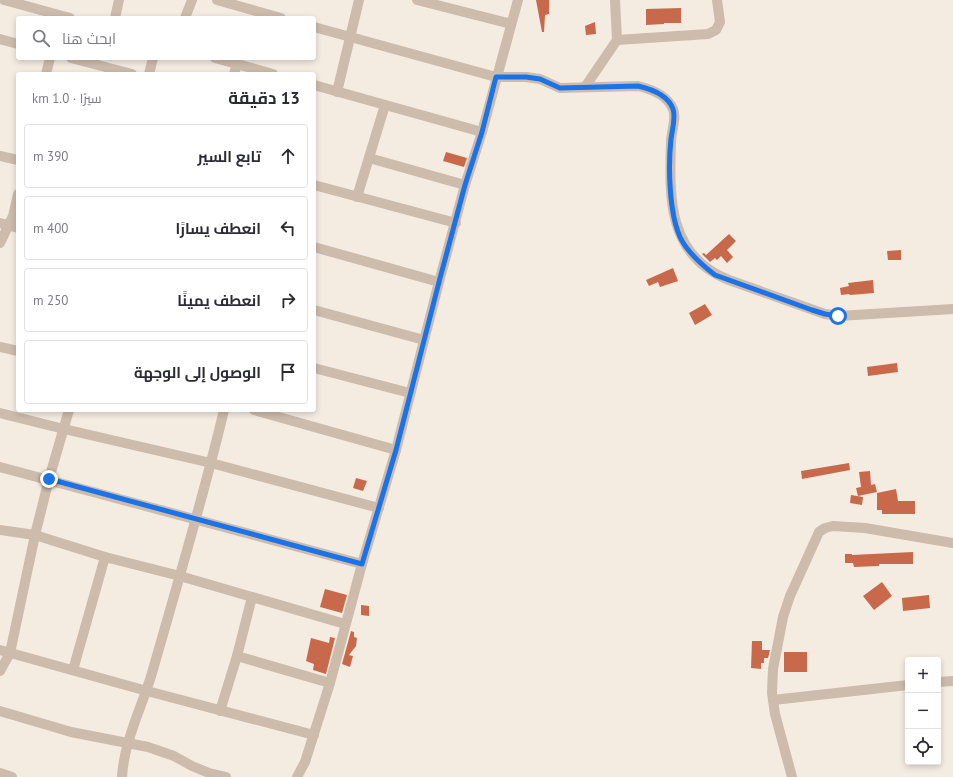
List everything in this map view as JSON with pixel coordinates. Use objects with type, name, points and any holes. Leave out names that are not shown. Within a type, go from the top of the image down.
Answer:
[{"type":"street","points":[[4,0],[60,16]]},
{"type":"street","points":[[115,16],[119,0]]},
{"type":"street","points":[[186,16],[192,0]]},
{"type":"street","points":[[217,0],[274,16]]},
{"type":"street","points":[[337,92],[359,0]]},
{"type":"street","points":[[417,0],[511,24]]},
{"type":"street","points":[[297,777],[305,762],[330,683],[345,624],[396,450],[465,185],[482,132],[518,0]]},
{"type":"street","points":[[585,87],[617,40],[615,0]]},
{"type":"street","points":[[617,40],[708,34],[716,30],[720,22],[717,0]]},
{"type":"street","points":[[316,28],[496,77],[526,77],[540,79],[560,88],[638,86],[649,89],[661,95],[669,103],[673,110],[674,117],[670,166],[671,201],[680,237],[702,265],[715,275],[825,314],[838,316],[953,309]]},
{"type":"street","points":[[0,39],[16,43]]},
{"type":"street","points":[[46,72],[50,60]]},
{"type":"street","points":[[79,60],[124,72]]},
{"type":"street","points":[[150,72],[152,60]]},
{"type":"street","points":[[219,60],[236,69],[258,72]]},
{"type":"street","points":[[316,86],[482,132]]},
{"type":"street","points":[[357,197],[385,105]]},
{"type":"street","points":[[0,156],[16,160]]},
{"type":"street","points":[[368,158],[465,185]]},
{"type":"street","points":[[316,186],[456,223]]},
{"type":"street","points":[[0,243],[13,216],[16,203]]},
{"type":"street","points":[[316,248],[439,282]]},
{"type":"street","points":[[316,311],[424,340]]},
{"type":"street","points":[[0,347],[16,351]]},
{"type":"street","points":[[316,369],[410,393]]},
{"type":"street","points":[[0,412],[64,429],[211,463],[379,508]]},
{"type":"street","points":[[0,671],[10,653],[35,535],[68,412]]},
{"type":"street","points":[[122,777],[124,760],[147,691],[197,519],[224,412]]},
{"type":"street","points":[[261,412],[396,450]]},
{"type":"street","points":[[0,466],[362,564]]},
{"type":"street","points":[[792,777],[772,700],[773,669],[783,618],[790,596],[819,532],[825,528],[833,526],[865,528],[953,543]]},
{"type":"street","points":[[0,530],[35,535],[105,557],[180,576],[345,624]]},
{"type":"street","points":[[73,670],[105,557]]},
{"type":"street","points":[[220,711],[237,656],[252,597]]},
{"type":"street","points":[[0,650],[220,711],[314,735]]},
{"type":"street","points":[[237,656],[330,683]]},
{"type":"street","points":[[941,682],[953,680]]},
{"type":"street","points":[[772,700],[905,685]]},
{"type":"street","points":[[0,711],[71,732],[148,746],[174,756],[209,773],[226,777]]},
{"type":"street","points":[[0,773],[12,777]]},
{"type":"building","points":[[536,0],[549,0],[549,14],[545,15],[544,32],[542,32]]},
{"type":"building","points":[[681,8],[681,23],[646,25],[646,9]]},
{"type":"building","points":[[595,22],[596,34],[586,35],[585,26]]},
{"type":"building","points":[[446,152],[467,158],[464,167],[443,161]]},
{"type":"building","points":[[729,234],[736,241],[727,250],[733,257],[727,263],[721,256],[717,260],[715,258],[710,262],[702,254],[704,253],[706,255]]},
{"type":"building","points":[[901,250],[901,260],[888,260],[887,251]]},
{"type":"building","points":[[673,268],[678,281],[660,287],[658,282],[649,286],[646,280]]},
{"type":"building","points":[[873,280],[874,293],[841,295],[840,288],[849,286],[848,283]]},
{"type":"building","points":[[705,304],[712,315],[695,325],[689,313]]},
{"type":"building","points":[[897,363],[898,372],[868,376],[867,367]]},
{"type":"building","points":[[849,463],[850,470],[802,479],[801,471]]},
{"type":"building","points":[[870,471],[871,485],[875,484],[877,492],[858,496],[856,488],[861,487],[859,472]]},
{"type":"building","points":[[356,478],[367,481],[363,491],[353,488]]},
{"type":"building","points":[[896,489],[898,501],[915,501],[915,514],[882,514],[882,510],[877,510],[877,493]]},
{"type":"building","points":[[851,495],[863,497],[862,505],[850,503]]},
{"type":"building","points":[[913,552],[913,564],[879,564],[879,566],[854,567],[853,563],[845,563],[845,554],[852,555]]},
{"type":"building","points":[[882,582],[892,596],[874,610],[863,596]]},
{"type":"building","points":[[325,589],[347,595],[342,613],[320,607]]},
{"type":"building","points":[[929,595],[930,608],[903,611],[902,598]]},
{"type":"building","points":[[361,605],[369,606],[369,616],[361,615]]},
{"type":"building","points":[[351,631],[354,632],[354,637],[357,638],[356,646],[349,655],[353,656],[350,667],[342,664]]},
{"type":"building","points":[[330,637],[335,638],[326,674],[313,670],[314,664],[306,661],[311,638],[329,643]]},
{"type":"building","points":[[752,641],[762,641],[762,650],[770,650],[768,658],[764,658],[764,663],[761,663],[761,669],[751,668]]},
{"type":"building","points":[[784,652],[807,652],[807,672],[784,672]]},
{"type":"route","points":[[49,479],[362,564],[396,450],[465,185],[482,132],[496,77],[526,77],[540,79],[560,88],[638,86],[649,89],[661,95],[669,103],[673,110],[674,117],[671,140],[671,201],[680,237],[688,249],[702,265],[715,275],[812,310],[838,316]]}]
